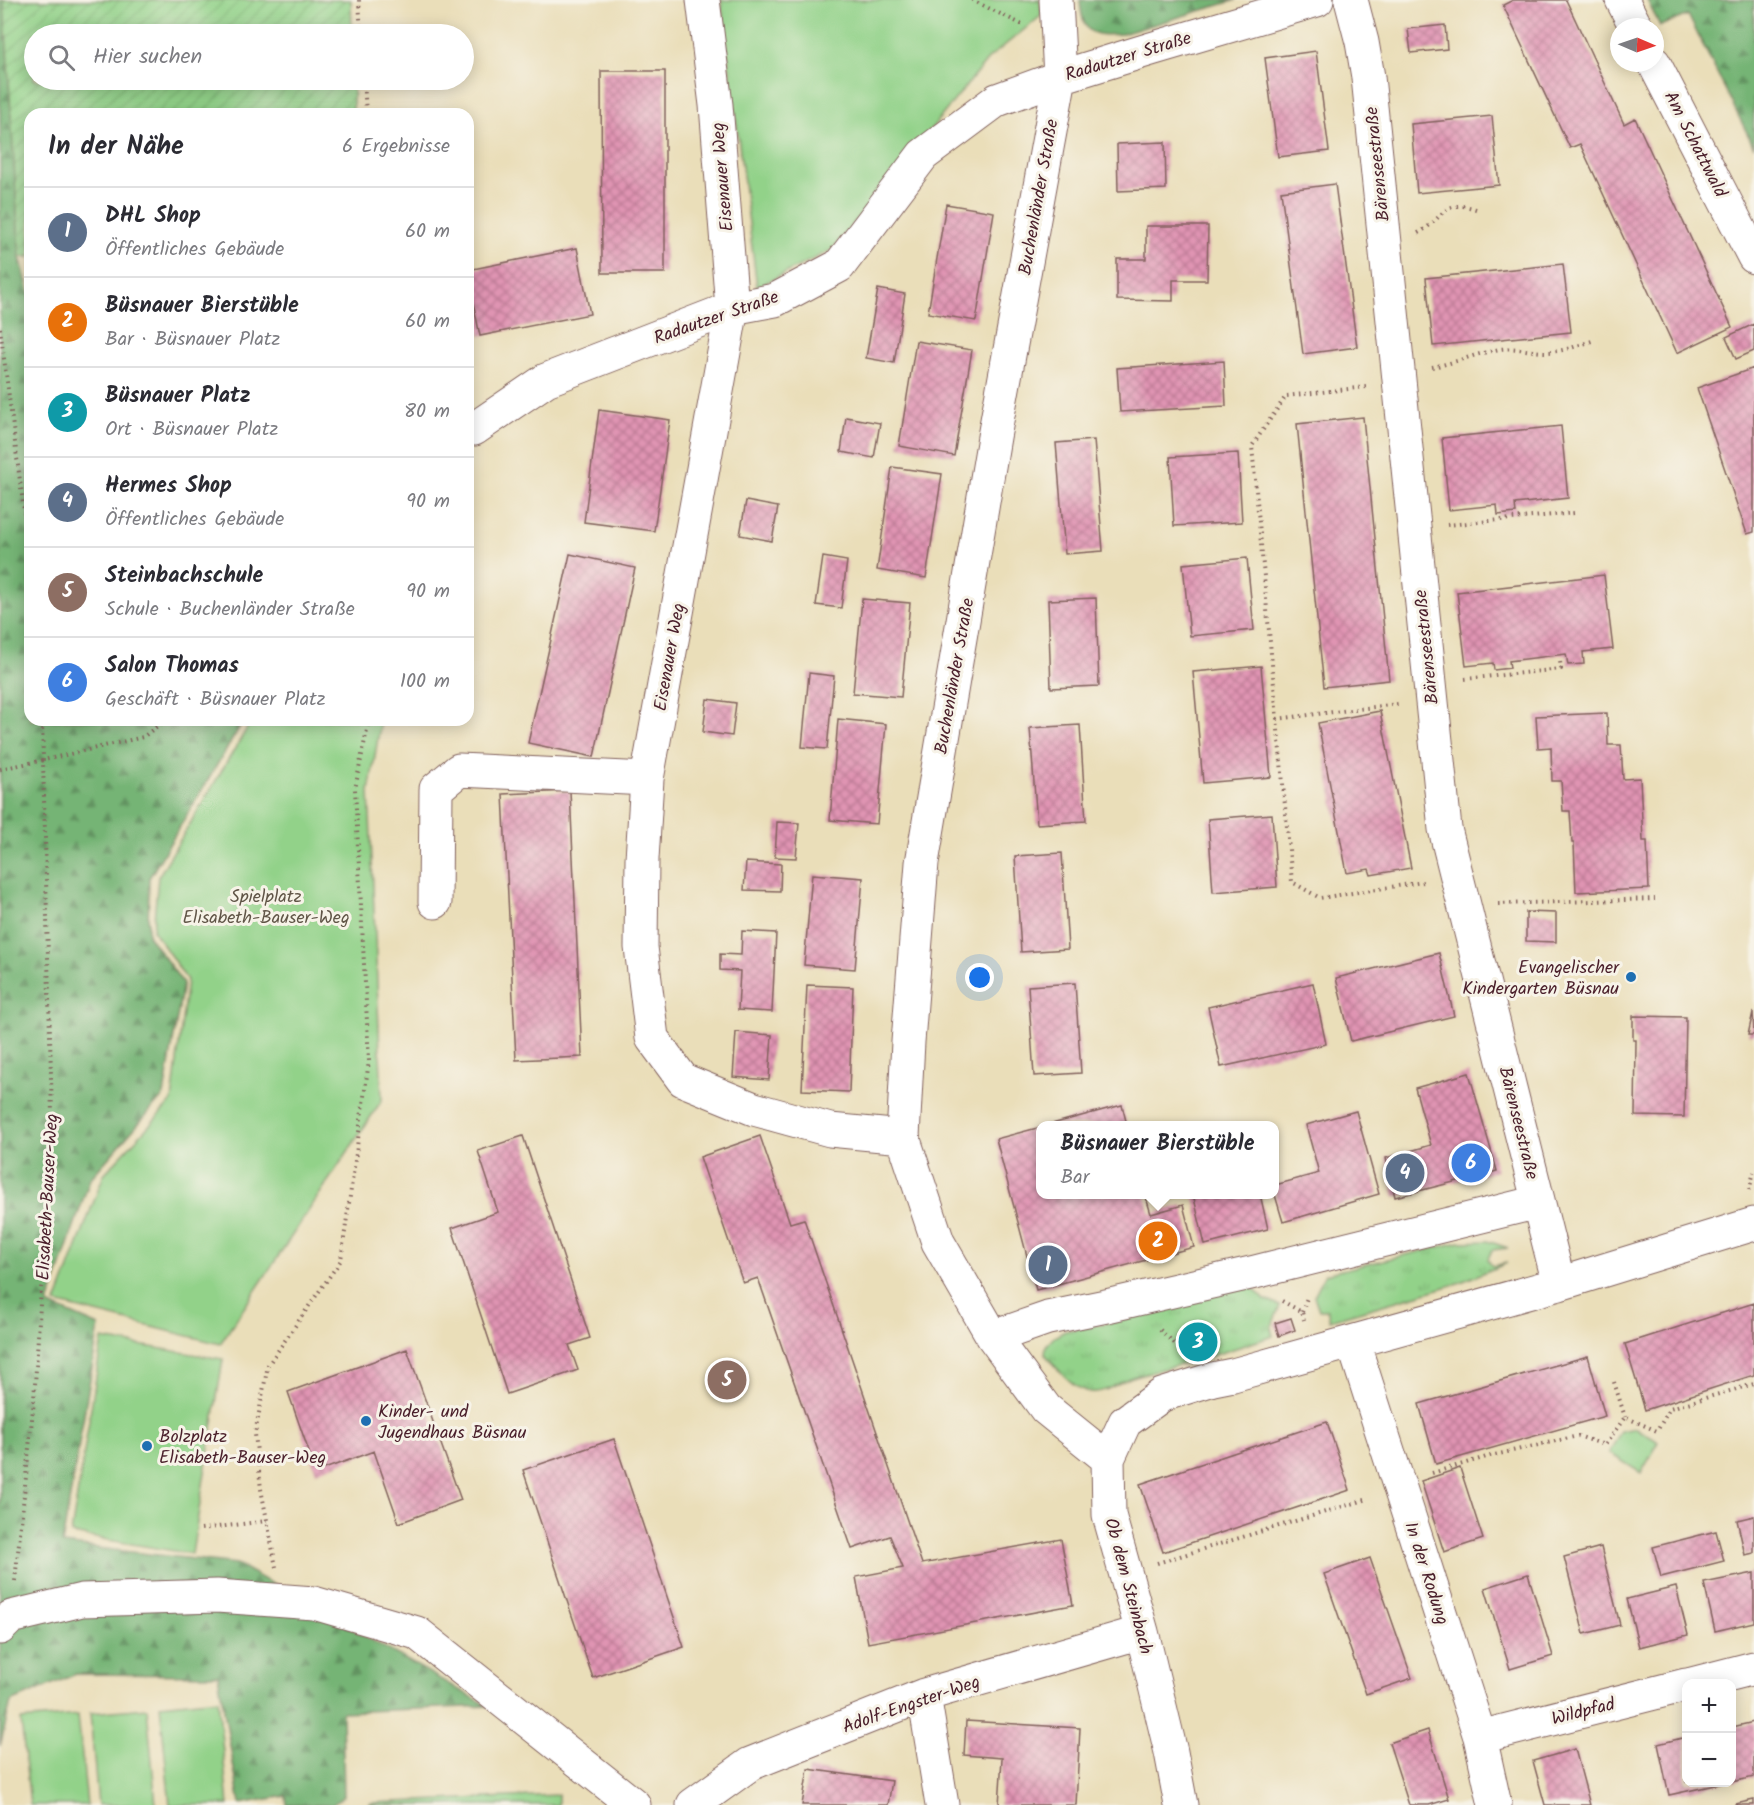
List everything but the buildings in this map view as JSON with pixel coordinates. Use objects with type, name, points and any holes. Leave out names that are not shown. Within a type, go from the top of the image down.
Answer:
[{"type":"street","name":"Eisenauer Weg","points":[[703,0],[716,105],[732,308],[647,778],[642,859],[641,947],[652,1038],[683,1080],[754,1109],[830,1130],[903,1137]]},
{"type":"street","name":"Buchenländer Straße","points":[[993,1337],[938,1242],[903,1137],[922,863],[994,438],[1060,77],[1056,0]]},
{"type":"street","name":"Radautzer Straße","points":[[474,429],[546,380],[732,308],[775,300],[839,266],[923,155],[997,100],[1060,77],[1317,0]]},
{"type":"street","name":"Bärenseestraße","points":[[1351,0],[1368,76],[1412,376],[1431,700],[1445,829],[1559,1284]]},
{"type":"street","points":[[1622,0],[1631,18]]},
{"type":"street","name":"Am Schattwald","points":[[1659,72],[1754,257]]},
{"type":"street","points":[[435,902],[436,789],[459,770],[647,778]]},
{"type":"street","points":[[1538,1203],[1255,1272],[1048,1318],[993,1337],[1046,1409],[1107,1459],[1125,1422],[1162,1395],[1559,1284],[1754,1224]]},
{"type":"street","name":"In der Rodung","points":[[1353,1342],[1480,1737],[1496,1805]]},
{"type":"street","name":"Ob dem Steinbach","points":[[1107,1459],[1108,1515],[1142,1632],[1171,1752],[1181,1805]]},
{"type":"street","points":[[5,1623],[82,1600],[217,1596],[314,1603],[417,1634],[634,1805]]},
{"type":"street","name":"Adolf-Engster-Weg","points":[[693,1805],[750,1764],[924,1695],[1142,1632]]},
{"type":"street","points":[[1709,1679],[1754,1668]]},
{"type":"street","name":"Wildpfad","points":[[1480,1737],[1682,1686]]},
{"type":"street","points":[[924,1695],[942,1805]]},
{"type":"path","points":[[359,0],[360,24]]},
{"type":"path","points":[[972,0],[1059,42]]},
{"type":"path","points":[[365,90],[366,108]]},
{"type":"path","points":[[1411,235],[1427,228],[1447,208],[1465,206],[1476,209]]},
{"type":"path","points":[[0,328],[24,511]]},
{"type":"path","points":[[1457,877],[1320,898],[1292,882],[1252,446],[1286,396],[1412,376],[1439,366],[1502,349],[1521,348],[1554,352],[1592,341]]},
{"type":"path","points":[[1442,525],[1575,513]]},
{"type":"path","points":[[1459,679],[1561,669],[1560,661]]},
{"type":"path","points":[[1277,719],[1431,700]]},
{"type":"path","name":"Elisabeth-Bauser-Weg","points":[[5,1623],[34,1400],[52,1116],[42,726]]},
{"type":"path","points":[[0,769],[143,737],[157,726]]},
{"type":"path","points":[[281,1600],[261,1489],[255,1434],[268,1365],[341,1260],[369,1061],[355,789],[368,726]]},
{"type":"path","points":[[1494,905],[1655,899]]},
{"type":"path","points":[[1750,1188],[1754,1172]]},
{"type":"path","points":[[1255,1272],[1272,1296],[1302,1312],[1314,1353]]},
{"type":"path","points":[[1111,1305],[1163,1331],[1213,1379]]},
{"type":"path","points":[[1614,1382],[1625,1417],[1657,1431],[1670,1408],[1754,1384]]},
{"type":"path","points":[[1125,1573],[1490,1456],[1578,1436],[1605,1445],[1625,1417]]},
{"type":"path","points":[[201,1529],[267,1521]]},
{"type":"green space","points":[[0,0],[4,0],[20,257],[24,272],[24,726],[240,726],[149,878],[148,935],[183,983],[164,1095],[90,1179],[48,1304],[99,1326],[62,1544],[237,1564],[488,1706],[342,1712],[344,1796],[332,1805],[287,1805],[286,1796],[240,1804],[218,1675],[76,1674],[11,1702],[0,1746]]},
{"type":"green space","points":[[4,0],[351,0],[352,24],[24,24],[24,90],[353,90],[353,108],[24,108],[24,257],[20,257]]},
{"type":"green space","points":[[721,0],[1040,0],[1041,16],[989,58],[832,250],[757,287]]},
{"type":"green space","points":[[1080,0],[1236,0],[1122,34],[1102,35],[1090,31],[1086,26]]},
{"type":"green space","points":[[1647,0],[1754,0],[1754,147],[1688,15],[1664,24],[1664,18],[1656,18]]},
{"type":"green space","name":"Spielplatz Elisabeth-Bauser-Weg","points":[[248,726],[380,726],[369,791],[382,1100],[220,1344],[56,1303],[104,1174],[172,1101],[187,980],[153,930],[158,877]]},
{"type":"green space","points":[[1488,1241],[1508,1248],[1492,1250],[1488,1259],[1492,1266],[1507,1263],[1456,1284],[1330,1320],[1327,1310],[1319,1310],[1314,1296],[1325,1274],[1460,1242]]},
{"type":"green space","points":[[1252,1287],[1265,1300],[1280,1306],[1271,1328],[1273,1336],[1199,1360],[1132,1377],[1096,1392],[1084,1391],[1078,1387],[1059,1371],[1045,1354],[1046,1346],[1054,1337],[1065,1331],[1128,1319],[1201,1294]]},
{"type":"green space","name":"Bolzplatz Elisabeth-Bauser-Weg","points":[[102,1339],[223,1359],[192,1554],[71,1534]]},
{"type":"green space","points":[[1636,1428],[1659,1442],[1641,1473],[1609,1453],[1621,1431]]},
{"type":"green space","points":[[218,1699],[228,1805],[170,1805],[160,1705]]},
{"type":"green space","points":[[147,1708],[156,1805],[98,1805],[90,1713]]},
{"type":"green space","points":[[78,1715],[87,1805],[30,1805],[21,1720]]},
{"type":"green space","points":[[558,1795],[558,1805],[370,1805],[370,1803]]},
{"type":"place","name":"Evangelischer Kindergarten Büsnau","points":[[1631,977]]},
{"type":"place","name":"Salon Thomas","points":[[1471,1163]]},
{"type":"place","name":"Hermes Shop","points":[[1405,1173]]},
{"type":"place","name":"Büsnauer Bierstüble","points":[[1158,1241]]},
{"type":"place","name":"DHL Shop","points":[[1048,1265]]},
{"type":"place","name":"Büsnauer Platz","points":[[1198,1342]]},
{"type":"place","name":"Steinbachschule","points":[[727,1380]]},
{"type":"place","name":"Kinder- und Jugendhaus Büsnau","points":[[366,1421]]},
{"type":"place","name":"Bolzplatz Elisabeth-Bauser-Weg","points":[[147,1446]]}]
